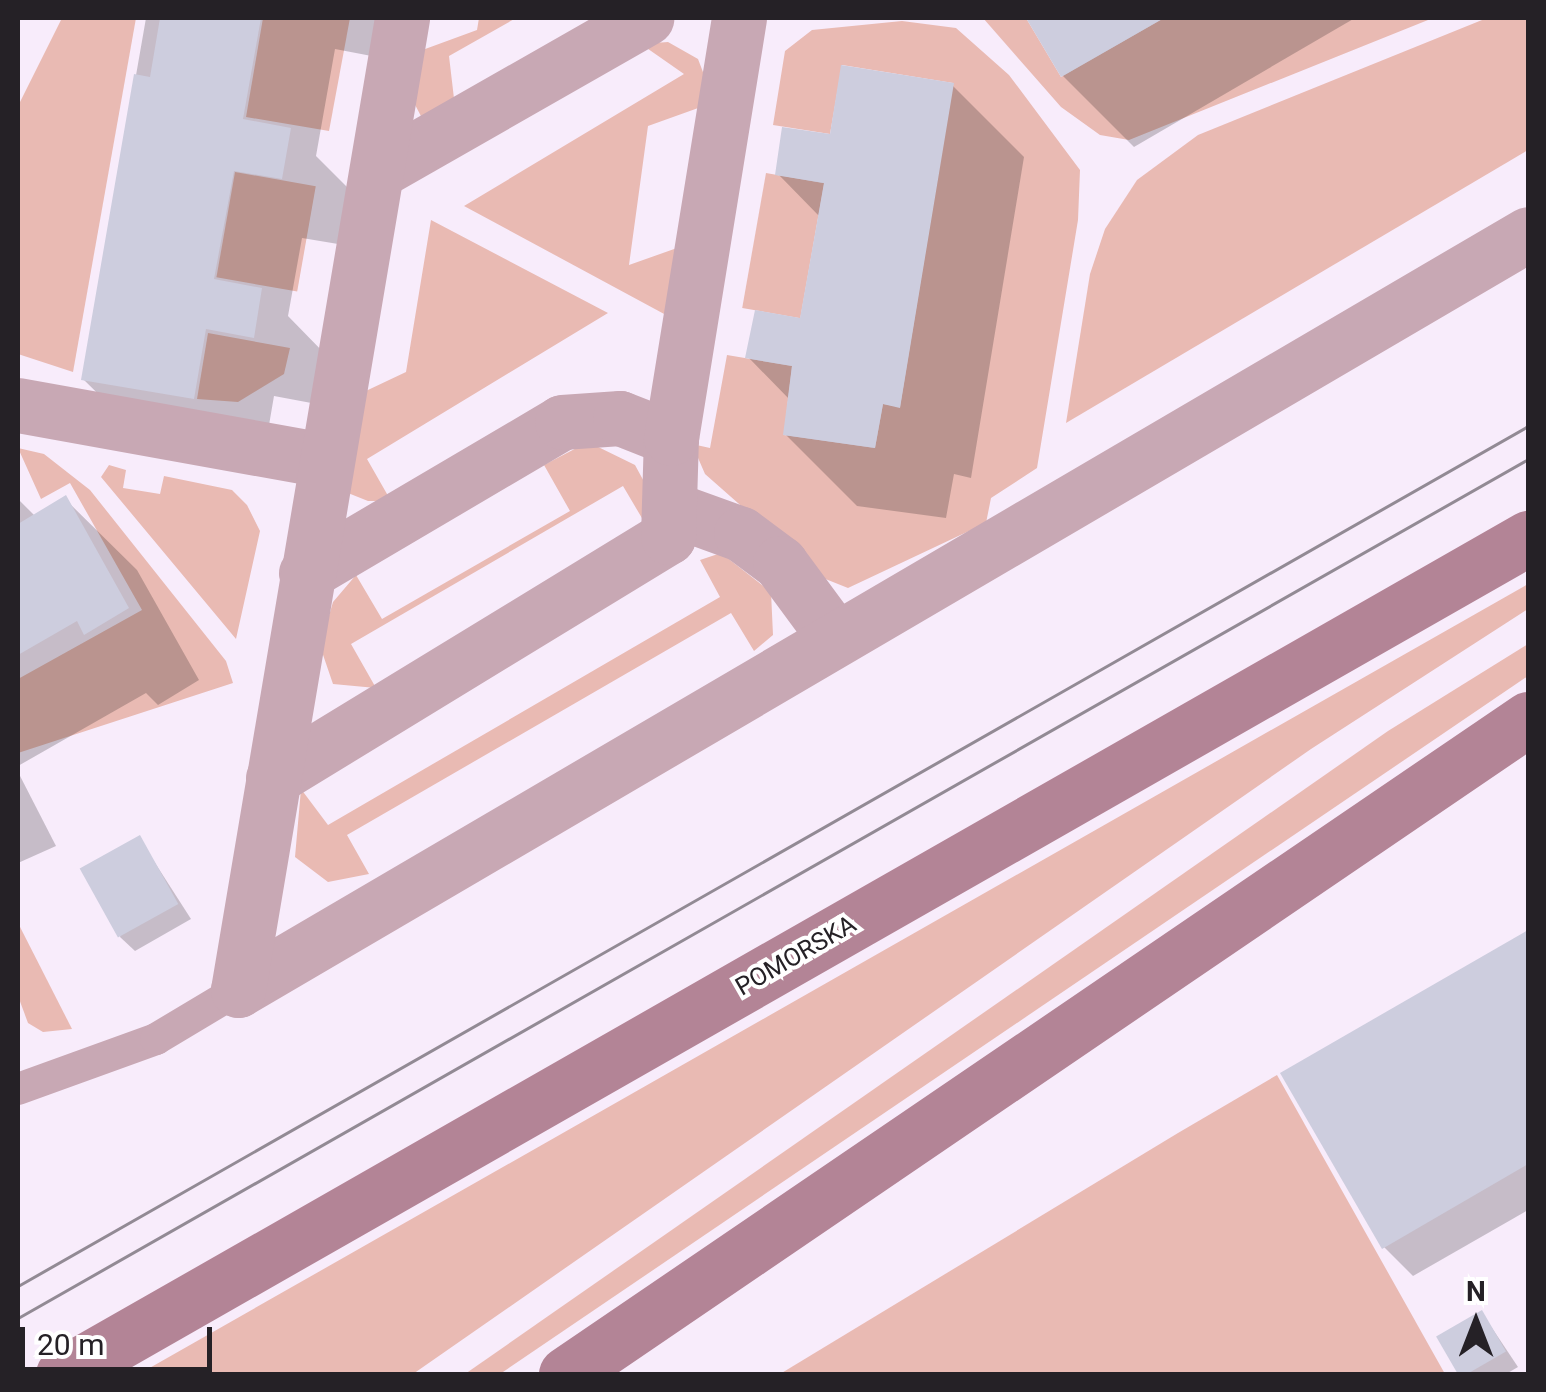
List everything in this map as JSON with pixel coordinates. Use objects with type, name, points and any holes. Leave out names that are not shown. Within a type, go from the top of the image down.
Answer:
[{"type":"main road","name":"POMORSKA","points":[[63,1374],[1528,538]]},
{"type":"main road","points":[[566,1374],[1528,719]]},
{"type":"street","points":[[238,990],[324,460],[402,18]]},
{"type":"street","points":[[378,171],[646,18]]},
{"type":"street","points":[[273,778],[614,577],[668,537],[672,438],[739,18]]},
{"type":"street","points":[[238,990],[1528,234]]},
{"type":"street","points":[[18,406],[324,460]]},
{"type":"street","points":[[306,573],[562,422],[620,418],[672,438]]},
{"type":"street","points":[[672,510],[742,534],[780,563],[836,639]]},
{"type":"lane","points":[[18,1089],[156,1039],[238,990]]},
{"type":"shaded area","points":[[62,18],[136,18],[73,372],[18,354],[18,106]]},
{"type":"shaded area","points":[[263,18],[350,18],[329,131],[246,117]]},
{"type":"shaded area","points":[[479,18],[516,18],[449,56],[455,107],[423,120],[411,97],[417,52],[477,30]]},
{"type":"shaded area","points":[[983,18],[1026,18],[1061,77],[1164,18],[1433,18],[1129,140],[1100,135],[1061,107]]},
{"type":"shaded area","points":[[1487,18],[1528,18],[1528,150],[1066,423],[1090,274],[1105,229],[1137,180],[1198,135]]},
{"type":"shaded area","points":[[902,21],[956,28],[1009,75],[1080,170],[1078,220],[1037,468],[991,498],[986,523],[848,588],[823,578],[705,474],[692,444],[710,448],[727,355],[792,366],[784,435],[875,448],[883,404],[900,407],[953,83],[842,65],[830,134],[773,125],[785,51],[812,30]]},
{"type":"shaded area","points":[[668,42],[698,59],[706,80],[701,107],[648,126],[629,265],[677,248],[666,315],[464,206],[684,74],[641,44]]},
{"type":"shaded area","points":[[235,172],[316,186],[297,292],[216,277]]},
{"type":"shaded area","points":[[766,173],[824,183],[800,318],[742,308]]},
{"type":"shaded area","points":[[431,220],[608,313],[367,459],[391,501],[368,501],[348,493],[351,398],[406,372]]},
{"type":"shaded area","points":[[208,333],[290,348],[284,374],[238,402],[197,399]]},
{"type":"shaded area","points":[[588,442],[635,465],[654,500],[649,530],[623,486],[351,644],[376,688],[333,684],[320,646],[333,602],[356,575],[382,619],[570,511],[544,465]]},
{"type":"shaded area","points":[[18,448],[44,454],[90,490],[226,661],[233,683],[18,753],[18,679],[142,610],[70,483],[41,499]]},
{"type":"shaded area","points":[[109,465],[126,470],[123,488],[160,494],[164,476],[232,490],[247,505],[260,531],[236,639],[101,477]]},
{"type":"shaded area","points":[[721,553],[771,592],[773,635],[754,651],[731,613],[347,835],[369,874],[328,882],[295,857],[301,789],[328,825],[720,597],[700,560]]},
{"type":"shaded area","points":[[1528,584],[1528,609],[1311,749],[413,1374],[139,1374]]},
{"type":"shaded area","points":[[1528,644],[1528,676],[500,1374],[465,1374],[1388,731]]},
{"type":"shaded area","points":[[18,923],[72,1029],[43,1032],[28,1023],[18,996]]},
{"type":"shaded area","points":[[1277,1075],[1445,1374],[780,1374],[1178,1133]]},
{"type":"building","points":[[160,18],[261,18],[243,119],[291,128],[282,179],[234,171],[214,279],[262,288],[254,338],[206,329],[194,399],[81,380],[134,74],[150,77]]},
{"type":"building","points":[[1026,18],[1164,18],[1061,77]]},
{"type":"building","points":[[841,65],[954,83],[900,408],[883,404],[875,448],[783,435],[792,366],[745,358],[755,310],[800,318],[824,183],[775,175],[782,127],[830,134]]},
{"type":"building","points":[[66,495],[129,608],[84,635],[77,621],[18,655],[18,524]]},
{"type":"building","points":[[140,835],[178,904],[118,938],[80,868]]},
{"type":"building","points":[[1528,930],[1528,1164],[1382,1249],[1280,1073]]},
{"type":"building","points":[[1482,1310],[1506,1352],[1467,1374],[1458,1374],[1436,1336]]},
{"type":"tram line","points":[[18,1286],[1528,426]]},
{"type":"tram line","points":[[18,1318],[1528,459]]}]
